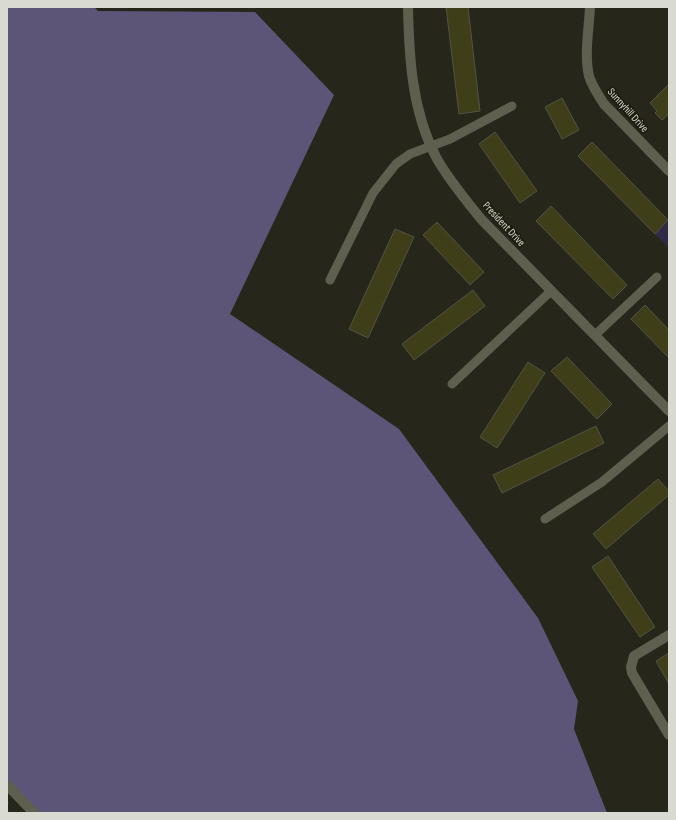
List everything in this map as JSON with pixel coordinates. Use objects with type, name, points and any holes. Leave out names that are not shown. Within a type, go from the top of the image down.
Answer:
[{"type":"street","name":"President Drive","points":[[408,7],[408,47],[411,75],[419,110],[436,157],[455,186],[481,219],[669,412]]},
{"type":"street","name":"Sunnyhill Drive","points":[[590,7],[587,62],[595,91],[604,104],[669,171]]},
{"type":"street","points":[[669,635],[634,656],[631,667],[632,673],[669,735]]},
{"type":"street","points":[[7,785],[34,813]]},
{"type":"lane","points":[[330,280],[373,193],[396,164],[410,154],[450,139],[512,106]]},
{"type":"lane","points":[[594,336],[657,277]]},
{"type":"lane","points":[[452,384],[551,291]]},
{"type":"lane","points":[[545,519],[602,482],[669,426]]},
{"type":"shaded area","points":[[7,7],[94,7],[98,11],[255,12],[334,95],[230,314],[399,429],[538,618],[578,701],[574,729],[607,813],[34,813],[7,785]]},
{"type":"shaded area","points":[[669,220],[669,248],[655,234]]},
{"type":"building","points":[[446,7],[468,7],[480,111],[459,114]]},
{"type":"building","points":[[669,84],[669,114],[662,120],[655,113],[657,111],[650,103]]},
{"type":"building","points":[[562,98],[579,130],[562,139],[545,107]]},
{"type":"building","points":[[495,132],[537,191],[520,203],[479,144]]},
{"type":"building","points":[[592,142],[668,220],[655,234],[578,156]]},
{"type":"building","points":[[551,206],[627,285],[613,299],[536,221]]},
{"type":"building","points":[[437,222],[484,272],[470,285],[423,235]]},
{"type":"building","points":[[395,229],[414,237],[368,338],[349,329]]},
{"type":"building","points":[[473,290],[485,306],[414,360],[402,344]]},
{"type":"building","points":[[645,305],[669,330],[669,358],[631,319]]},
{"type":"building","points":[[567,357],[612,404],[597,419],[551,371]]},
{"type":"building","points":[[528,362],[545,373],[497,448],[480,437]]},
{"type":"building","points":[[596,426],[604,443],[502,493],[493,475]]},
{"type":"building","points":[[658,479],[669,491],[669,495],[606,549],[593,534]]},
{"type":"building","points":[[608,556],[655,627],[640,637],[592,567]]},
{"type":"building","points":[[669,653],[669,684],[656,661]]}]
